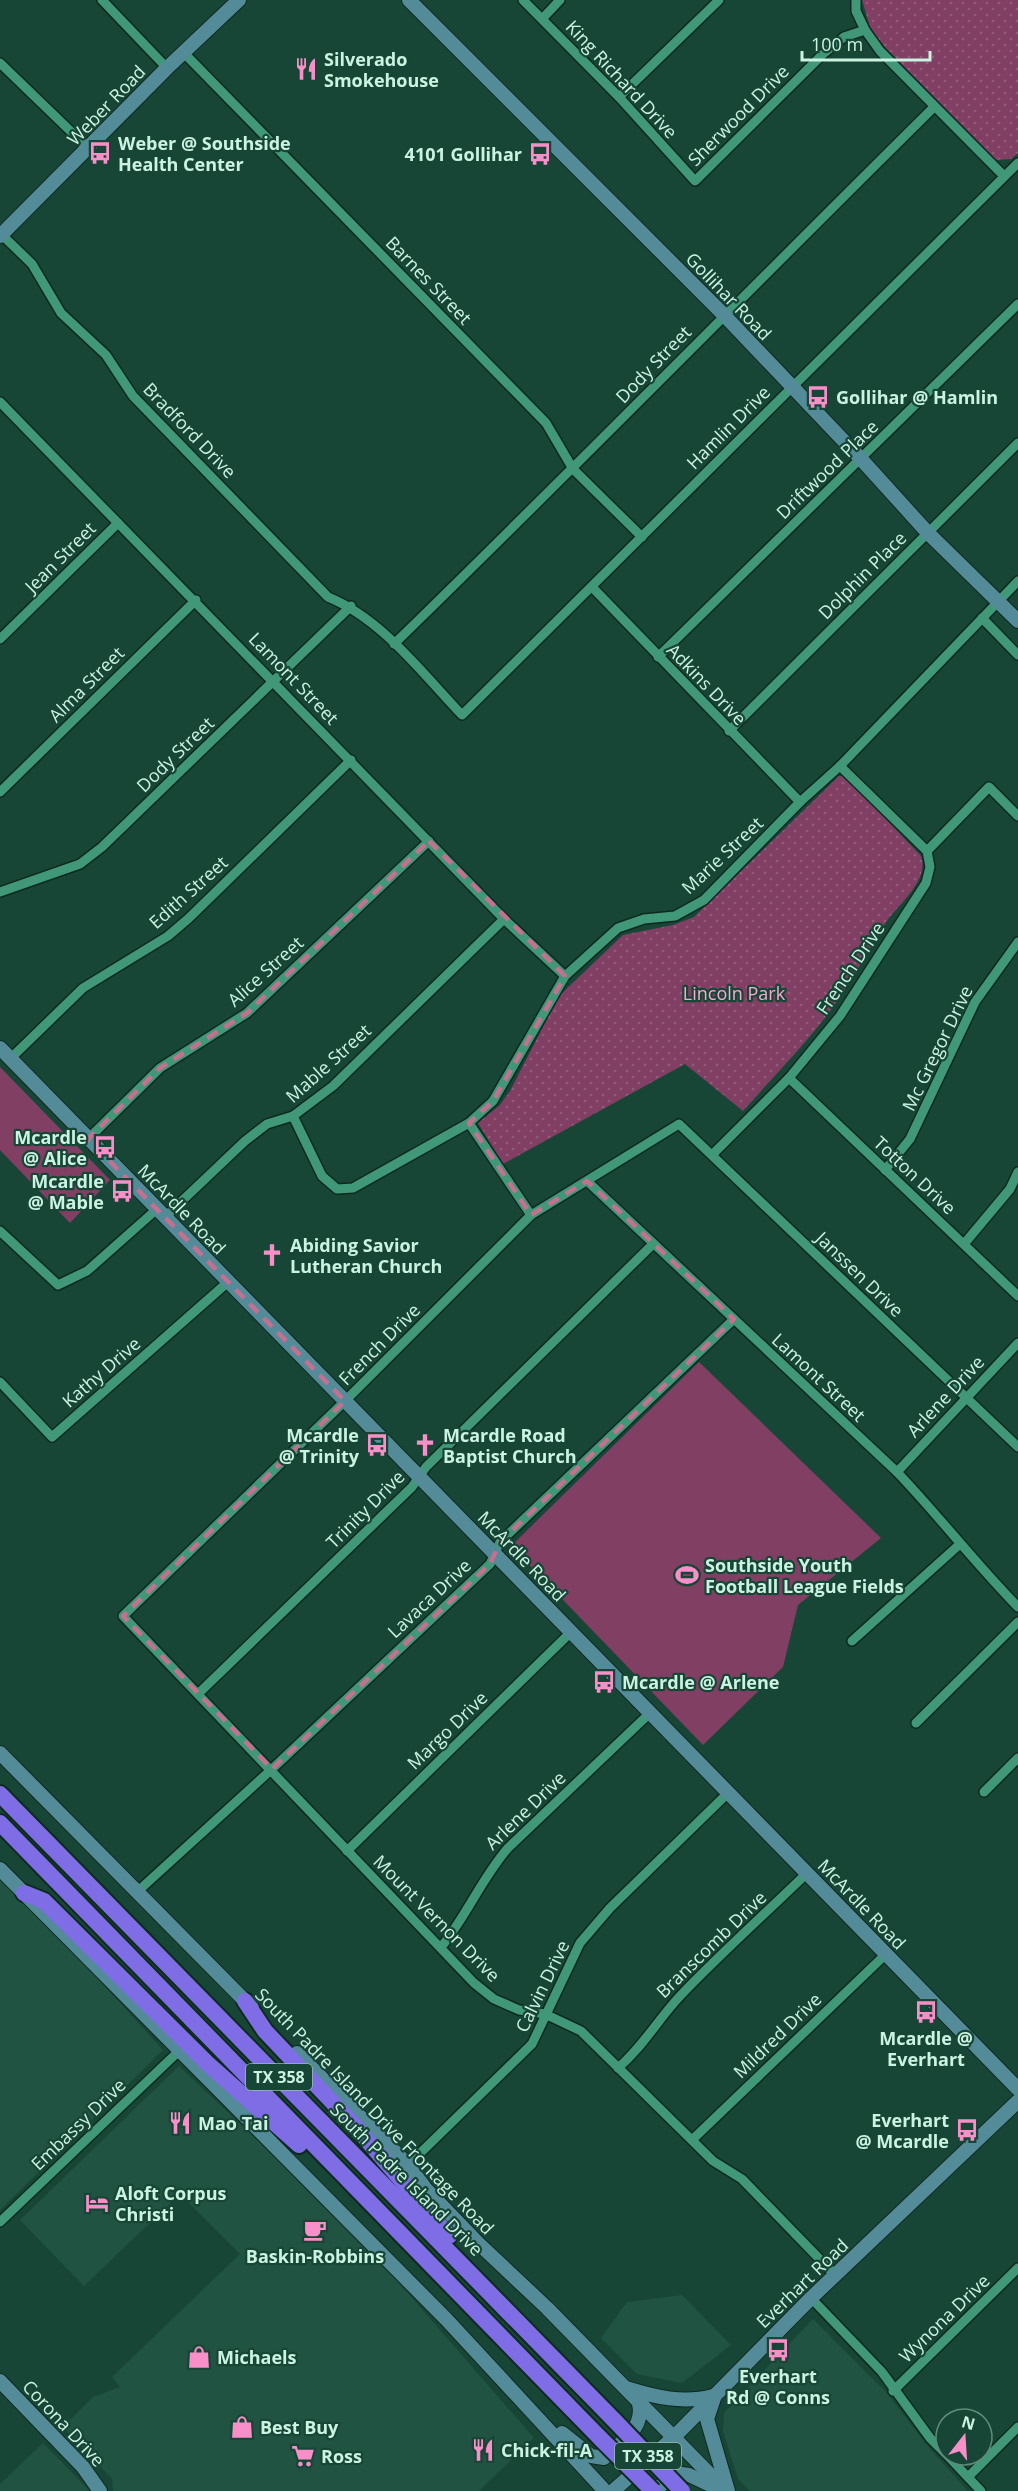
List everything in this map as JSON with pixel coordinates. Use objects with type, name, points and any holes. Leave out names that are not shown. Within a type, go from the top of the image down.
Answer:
[{"type":"highway","name":"South Padre Island Drive","points":[[0,1794],[558,2361],[682,2491]]},
{"type":"highway","name":"TX 358","points":[[0,1823],[654,2491]]},
{"type":"highway","points":[[24,1893],[44,1901],[250,2102],[312,2156],[335,2167]]},
{"type":"highway","points":[[245,2001],[265,2031],[355,2126],[450,2237],[537,2325],[558,2361]]},
{"type":"main road","name":"Weber Road","points":[[0,235],[89,149],[183,52],[239,0]]},
{"type":"main road","name":"Gollihar Road","points":[[409,0],[724,315],[928,533],[1018,621]]},
{"type":"main road","name":"McArdle Road","points":[[0,1048],[1018,2089]]},
{"type":"main road","name":"South Padre Island Drive Frontage Road","points":[[0,1753],[408,2165],[425,2188],[479,2244],[547,2308],[726,2491]]},
{"type":"main road","points":[[0,1869],[503,2379],[605,2491]]},
{"type":"main road","name":"Everhart Road","points":[[613,2491],[675,2437],[811,2298],[1018,2102]]},
{"type":"main road","points":[[503,2379],[581,2450],[597,2459],[604,2458],[637,2428],[641,2418],[639,2403]]},
{"type":"main road","name":"Corona Drive","points":[[0,2381],[83,2468],[100,2491]]},
{"type":"main road","points":[[624,2388],[679,2400],[697,2400],[715,2396],[708,2419],[726,2491]]},
{"type":"main road","points":[[654,2491],[674,2473],[681,2473],[726,2491]]},
{"type":"street","points":[[102,0],[167,68]]},
{"type":"street","name":"King Richard Drive","points":[[523,0],[619,97],[695,182]]},
{"type":"street","points":[[542,19],[560,0]]},
{"type":"street","points":[[619,97],[719,0]]},
{"type":"street","points":[[856,0],[856,11],[880,51],[1004,176]]},
{"type":"street","name":"Sherwood Drive","points":[[695,182],[823,54],[844,37],[866,30]]},
{"type":"street","name":"Barnes Street","points":[[183,52],[546,423],[573,469],[642,537]]},
{"type":"street","points":[[0,63],[89,149]]},
{"type":"street","name":"Dody Street","points":[[394,644],[573,469],[724,315],[934,107]]},
{"type":"street","name":"Hamlin Drive","points":[[394,644],[462,715],[1018,163]]},
{"type":"street","name":"Bradford Drive","points":[[0,235],[32,264],[61,313],[106,355],[133,396],[328,597],[351,606]]},
{"type":"street","name":"Driftwood Place","points":[[658,657],[1018,304]]},
{"type":"street","name":"Lamont Street","points":[[0,402],[196,600],[504,919],[565,976]]},
{"type":"street","name":"Dolphin Place","points":[[729,731],[1018,443]]},
{"type":"street","name":"Jean Street","points":[[0,639],[118,523]]},
{"type":"street","name":"Marie Street","points":[[293,1116],[322,1176],[337,1189],[352,1188],[469,1123],[493,1101],[565,976],[618,928],[644,919],[675,916],[704,900],[800,802],[840,766],[1018,581]]},
{"type":"street","name":"Adkins Drive","points":[[592,586],[729,731],[800,802]]},
{"type":"street","name":"Alma Street","points":[[0,792],[196,600]]},
{"type":"street","points":[[351,606],[394,644]]},
{"type":"street","name":"Dody Street","points":[[0,892],[80,864],[102,847],[351,606]]},
{"type":"street","points":[[982,618],[1018,655]]},
{"type":"street","name":"Edith Street","points":[[10,1059],[83,988],[168,936],[189,918],[351,759]]},
{"type":"street","points":[[840,766],[927,851],[989,787],[1018,816]]},
{"type":"street","name":"Alice Street","points":[[88,1139],[160,1068],[247,1012],[429,841]]},
{"type":"street","name":"French Drive","points":[[712,1155],[789,1078],[840,1016],[926,883],[930,867],[927,851]]},
{"type":"street","name":"Mable Street","points":[[0,1231],[58,1285],[87,1272],[267,1124],[293,1116],[333,1086],[504,919]]},
{"type":"street","name":"Mc Gregor Drive","points":[[885,1170],[910,1139],[975,1002],[1018,942]]},
{"type":"street","name":"Totton Drive","points":[[789,1078],[1018,1296]]},
{"type":"street","points":[[469,1123],[531,1215]]},
{"type":"street","name":"French Drive","points":[[123,1616],[345,1401],[531,1215],[679,1124]]},
{"type":"street","name":"Janssen Drive","points":[[679,1124],[1018,1447]]},
{"type":"street","points":[[964,1244],[1010,1189],[1018,1172]]},
{"type":"street","name":"Lamont Street","points":[[587,1181],[897,1472],[1018,1607]]},
{"type":"street","name":"Trinity Drive","points":[[199,1693],[420,1478],[426,1467],[653,1244]]},
{"type":"street","name":"Kathy Drive","points":[[0,1382],[52,1437],[228,1282]]},
{"type":"street","name":"Lavaca Drive","points":[[136,1892],[272,1769],[490,1564],[500,1542],[734,1319]]},
{"type":"street","name":"Arlene Drive","points":[[897,1472],[1018,1343]]},
{"type":"street","points":[[852,1641],[960,1544]]},
{"type":"street","name":"Mount Vernon Drive","points":[[123,1616],[272,1769],[347,1851],[442,1946],[474,1983],[494,1999],[519,2010],[545,2014],[581,2031],[713,2162],[742,2180],[835,2276]]},
{"type":"street","points":[[916,1723],[1018,1622]]},
{"type":"street","name":"Margo Drive","points":[[347,1851],[571,1632]]},
{"type":"street","name":"Arlene Drive","points":[[442,1946],[460,1924],[491,1867],[508,1848],[650,1713]]},
{"type":"street","points":[[984,1791],[1018,1758]]},
{"type":"street","name":"Calvin Drive","points":[[408,2165],[532,2044],[580,1943],[610,1908],[728,1792]]},
{"type":"street","name":"Branscomb Drive","points":[[618,2068],[637,2052],[663,2014],[682,1993],[807,1873]]},
{"type":"street","name":"Mildred Drive","points":[[692,2140],[886,1954]]},
{"type":"street","name":"Embassy Drive","points":[[0,2222],[180,2050]]},
{"type":"street","name":"Wynona Drive","points":[[893,2391],[1018,2268]]},
{"type":"street","points":[[811,2298],[882,2372],[893,2391],[934,2441]]},
{"type":"street","points":[[968,2477],[1018,2427]]},
{"type":"street","points":[[958,2467],[981,2491]]},
{"type":"highlighted area","points":[[429,841],[565,976],[493,1101],[469,1123],[531,1215],[587,1181],[734,1319],[500,1542],[490,1564],[272,1769],[123,1616],[345,1401],[88,1139],[160,1068],[247,1013]]},
{"type":"shaded area","points":[[0,1877],[59,1936],[163,2050],[0,2210]]},
{"type":"shaded area","points":[[179,2066],[308,2188],[387,2269],[534,2438],[479,2491],[113,2491],[112,2479],[63,2427],[93,2397],[120,2387],[112,2377],[240,2254],[180,2194],[84,2286],[20,2220]]},
{"type":"shaded area","points":[[682,2295],[731,2345],[682,2383],[637,2374],[601,2338],[627,2302]]},
{"type":"shaded area","points":[[813,2319],[886,2392],[934,2453],[934,2467],[946,2467],[968,2491],[750,2491],[738,2479],[723,2431],[724,2413]]},
{"type":"shaded area","points":[[43,2443],[88,2491],[0,2491],[0,2484]]},
{"type":"green space","points":[[862,0],[1018,0],[1018,153],[1011,159],[995,160],[884,46],[871,30]]},
{"type":"green space","name":"Lincoln Park","points":[[839,776],[845,776],[921,856],[923,865],[917,884],[884,925],[838,1001],[799,1049],[743,1111],[685,1064],[503,1164],[478,1123],[500,1105],[510,1091],[559,996],[623,935],[673,925],[694,917]]},
{"type":"green space","points":[[0,1067],[110,1180],[70,1223],[0,1150]]},
{"type":"green space","name":"Southside Youth Football League Fields","points":[[699,1362],[881,1538],[798,1605],[783,1667],[703,1745],[511,1546]]},
{"type":"place","name":"Silverado Smokehouse","points":[[306,69]]},
{"type":"place","name":"Weber @ Southside Health Center","points":[[100,153]]},
{"type":"place","name":"4101 Gollihar","points":[[540,154]]},
{"type":"place","name":"Gollihar @ Hamlin","points":[[818,397]]},
{"type":"place","name":"Mcardle @ Alice","points":[[105,1147]]},
{"type":"place","name":"Mcardle @ Mable","points":[[122,1191]]},
{"type":"place","name":"Abiding Savior Lutheran Church","points":[[272,1255]]},
{"type":"place","name":"Mcardle @ Trinity","points":[[377,1445]]},
{"type":"place","name":"Mcardle Road Baptist Church","points":[[425,1445]]},
{"type":"place","name":"Southside Youth Football League Fields","points":[[687,1575]]},
{"type":"place","name":"Mcardle @ Arlene","points":[[604,1682]]},
{"type":"place","name":"Mcardle @ Everhart","points":[[926,2012]]},
{"type":"place","name":"Mao Tai","points":[[180,2123]]},
{"type":"place","name":"Everhart @ Mcardle","points":[[967,2130]]},
{"type":"place","name":"Aloft Corpus Christi","points":[[97,2203]]},
{"type":"place","name":"Baskin-Robbins","points":[[315,2230]]},
{"type":"place","name":"Everhart Rd @ Conns","points":[[778,2350]]},
{"type":"place","name":"Michaels","points":[[199,2357]]},
{"type":"place","name":"Best Buy","points":[[242,2427]]},
{"type":"place","name":"Chick-fil-A","points":[[483,2450]]},
{"type":"place","name":"Ross","points":[[303,2456]]}]
